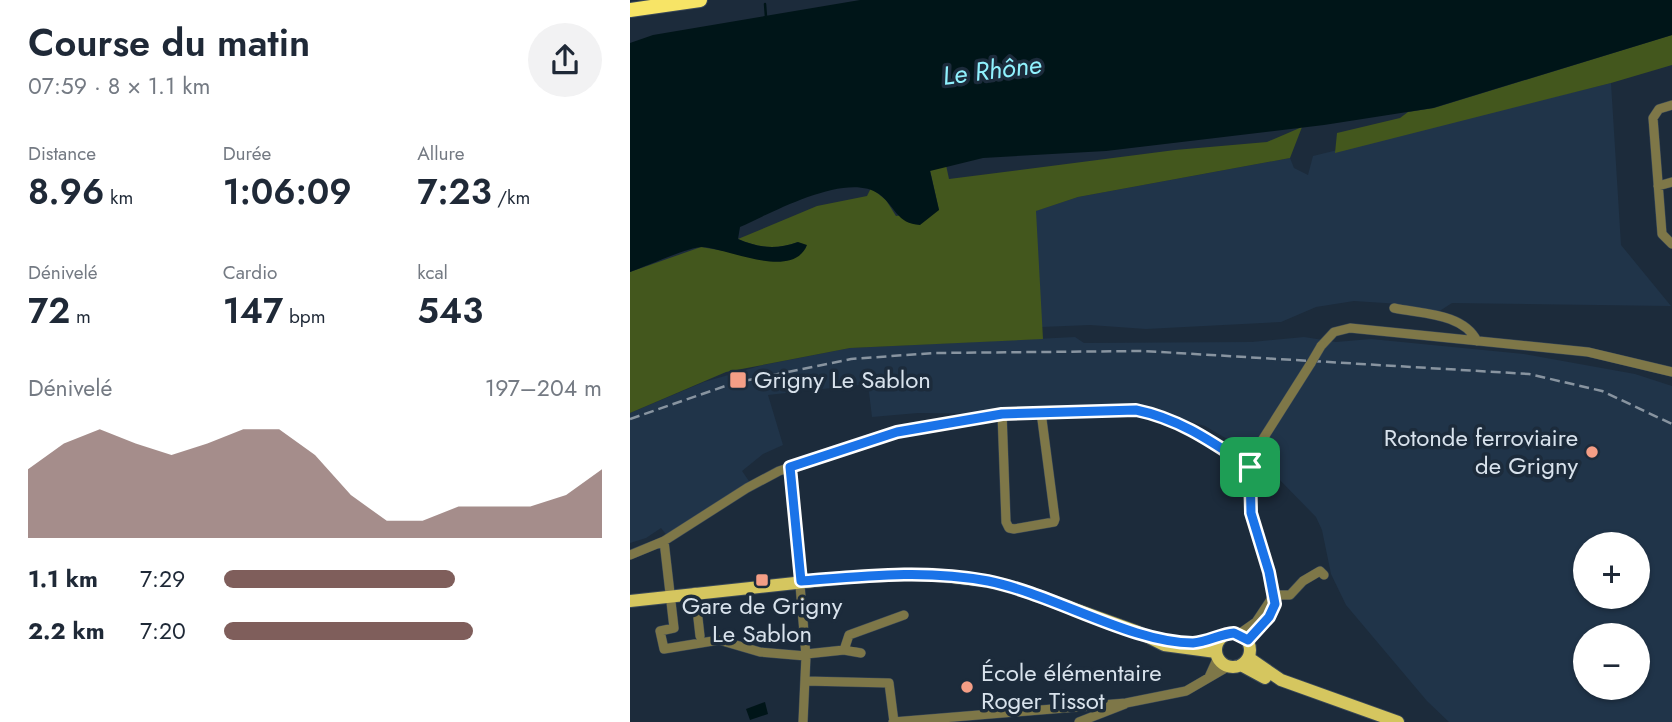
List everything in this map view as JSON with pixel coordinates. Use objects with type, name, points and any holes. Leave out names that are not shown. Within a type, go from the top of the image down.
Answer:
[{"type":"highway","points":[[630,10],[700,0]]},
{"type":"main road","points":[[630,601],[801,581],[927,574],[987,581],[1050,599],[1138,632],[1164,645],[1217,654],[1398,722]]},
{"type":"main road","points":[[1138,632],[1179,642],[1221,638],[1229,633],[1243,637],[1240,663]]},
{"type":"main road","points":[[1217,654],[1221,638]]},
{"type":"main road","points":[[1240,663],[1287,690],[1384,722]]},
{"type":"street","points":[[1672,105],[1659,109],[1653,118],[1662,234],[1672,244]]},
{"type":"street","points":[[1658,186],[1672,181]]},
{"type":"street","points":[[1394,308],[1458,321],[1471,329],[1477,341]]},
{"type":"street","points":[[1243,637],[1271,612],[1274,595],[1251,513],[1250,467],[1257,448],[1330,335],[1344,328],[1588,352],[1672,372]]},
{"type":"street","points":[[630,555],[664,541],[755,483],[790,467],[897,432],[1002,414],[1136,410],[1158,415],[1201,434],[1250,467]]},
{"type":"street","points":[[1002,414],[1006,522],[1009,528],[1014,529],[1054,522],[1055,519],[1041,412]]},
{"type":"street","points":[[790,467],[806,655],[803,722]]},
{"type":"street","points":[[664,541],[674,628],[660,631],[664,649],[719,640],[760,652],[806,655],[844,650],[861,653]]},
{"type":"street","points":[[1274,595],[1290,595],[1312,574],[1320,571],[1324,575]]},
{"type":"street","points":[[695,592],[700,636]]},
{"type":"street","points":[[844,650],[849,635],[904,615]]},
{"type":"street","points":[[1208,678],[1217,654]]},
{"type":"street","points":[[805,681],[889,683],[894,722],[1126,703],[1186,691],[1240,663]]},
{"type":"street","points":[[1079,722],[1126,703]]},
{"type":"shaded area","points":[[1611,83],[1621,245],[1671,306],[1452,303],[1438,312],[1400,304],[1354,301],[1316,307],[1281,322],[1146,329],[1090,325],[1041,327],[1035,211],[1078,197],[1290,158],[1294,168],[1308,175],[1313,156]]},
{"type":"shaded area","points":[[1075,337],[1084,343],[1252,342],[1304,337],[1336,342],[1371,339],[1524,354],[1635,374],[1672,386],[1672,722],[1449,722],[1427,701],[1346,605],[1331,574],[1322,530],[1316,517],[1272,472],[1263,454],[1251,453],[1205,426],[1145,408],[1000,414],[918,413],[872,417],[868,384],[768,395],[783,445],[763,454],[742,471],[751,484],[668,537],[661,528],[646,538],[630,543],[630,413],[704,382],[763,365],[850,348]]},
{"type":"green space","points":[[1672,35],[1672,65],[1335,153],[1337,133],[1400,118],[1408,112],[1434,108]]},
{"type":"green space","points":[[1302,127],[1290,158],[1078,197],[1036,211],[1043,339],[850,348],[726,372],[630,413],[630,272],[701,247],[783,261],[798,242],[768,247],[738,239],[817,206],[867,196],[871,188],[886,200],[896,216],[939,210],[930,170],[946,165],[949,179],[1175,150],[1267,142]]},
{"type":"water","name":"Le Rhône","points":[[860,0],[1672,0],[1672,35],[1433,108],[1324,125],[1106,151],[983,158],[930,171],[939,210],[920,225],[901,218],[879,194],[865,188],[830,190],[790,204],[740,227],[738,239],[753,244],[775,247],[798,242],[807,245],[799,255],[788,261],[759,260],[702,247],[630,272],[630,43],[653,35]]},
{"type":"water","points":[[765,702],[768,714],[750,720],[746,709]]},
{"type":"waterway","points":[[765,4],[766,17]]},
{"type":"railway","points":[[630,419],[734,383],[851,359],[934,353],[1144,351],[1529,374],[1602,391],[1672,424]]},
{"type":"place","name":"Grigny Le Sablon","points":[[738,380]]},
{"type":"place","name":"Rotonde ferroviaire de Grigny","points":[[1592,452]]},
{"type":"place","name":"Gare de Grigny Le Sablon","points":[[762,580]]},
{"type":"place","name":"École élémentaire Roger Tissot","points":[[967,687]]},
{"type":"route","points":[[1136,410],[1174,420],[1201,434],[1250,467],[1248,496],[1251,513],[1269,572],[1275,604],[1269,617],[1248,640],[1239,634],[1229,633],[1209,641],[1179,642],[1138,632],[1050,599],[987,581],[927,574],[801,581],[790,467],[897,432],[1002,414],[1136,410]]}]
